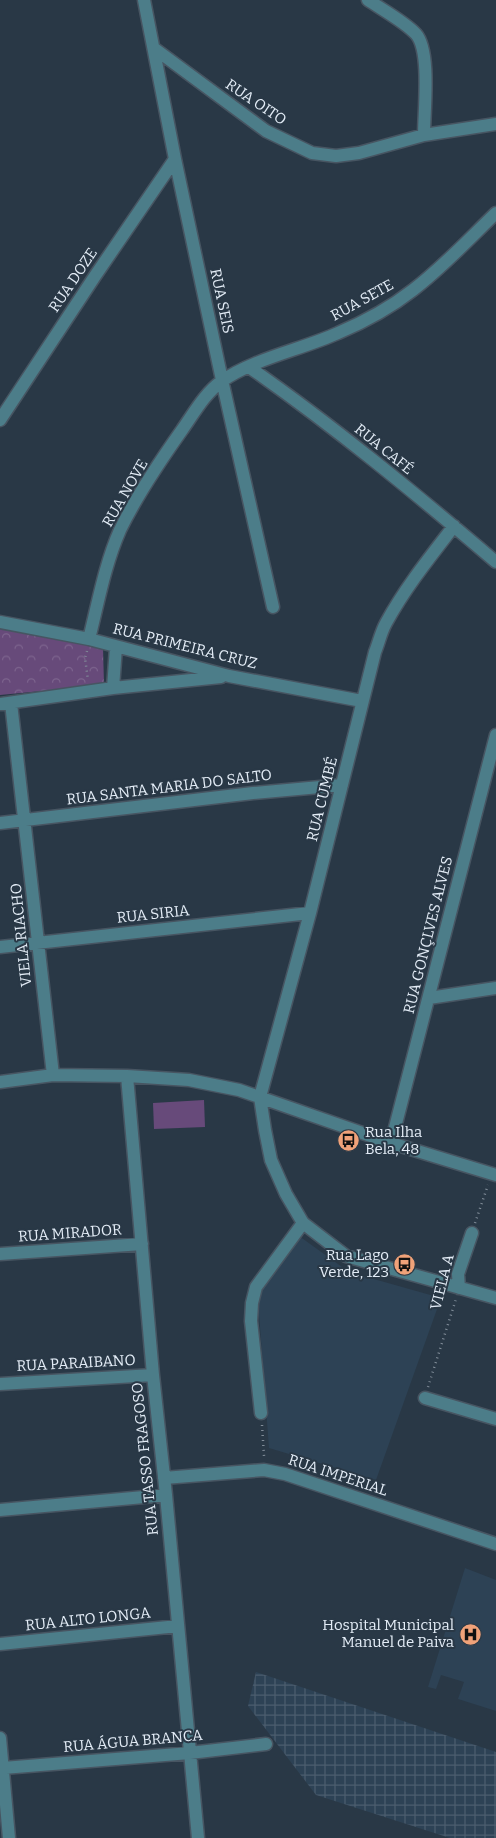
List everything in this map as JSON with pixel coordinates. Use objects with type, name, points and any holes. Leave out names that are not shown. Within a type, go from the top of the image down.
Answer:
[{"type":"street","name":"RUA SEIS","points":[[144,0],[175,159],[273,607]]},
{"type":"street","points":[[368,0],[416,34],[422,44],[425,58],[424,135]]},
{"type":"street","name":"RUA OITO","points":[[155,49],[266,131],[312,153],[336,156],[359,153],[424,135],[496,124]]},
{"type":"street","name":"RUA DOZE","points":[[0,420],[175,159]]},
{"type":"street","name":"RUA SETE","points":[[222,380],[249,367],[337,334],[376,314],[412,290],[496,213]]},
{"type":"street","name":"RUA CAFÉ","points":[[249,367],[302,404],[496,562]]},
{"type":"street","name":"RUA NOVE","points":[[89,639],[106,571],[120,531],[135,503],[177,438],[206,396],[222,380]]},
{"type":"street","name":"RUA CUMBÉ","points":[[260,1097],[310,913],[375,652],[386,624],[421,569],[454,526]]},
{"type":"street","name":"RUA PRIMEIRA CRUZ","points":[[0,622],[89,639],[228,676],[362,701]]},
{"type":"street","points":[[113,688],[116,647]]},
{"type":"street","points":[[5,703],[113,688],[228,676]]},
{"type":"street","name":"VIELA RIACHO","points":[[5,703],[25,820],[53,1075]]},
{"type":"street","name":"RUA GONÇLVES ALVES","points":[[390,1143],[496,734]]},
{"type":"street","name":"RUA SANTA MARIA DO SALTO","points":[[0,823],[254,793],[342,785]]},
{"type":"street","name":"RUA SIRIA","points":[[0,947],[310,913]]},
{"type":"street","points":[[429,998],[496,988]]},
{"type":"street","points":[[0,1082],[53,1075],[127,1076],[189,1080],[239,1090],[390,1143],[494,1175]]},
{"type":"street","name":"RUA TASSO FRAGOSO","points":[[127,1076],[153,1375],[198,1838]]},
{"type":"street","points":[[260,1097],[271,1160],[286,1194],[303,1223],[346,1256],[496,1298]]},
{"type":"street","points":[[261,1414],[251,1321],[252,1303],[256,1287],[303,1223]]},
{"type":"street","name":"VIELA A","points":[[459,1288],[458,1274],[472,1233]]},
{"type":"street","name":"RUA MIRADOR","points":[[0,1254],[142,1244]]},
{"type":"street","name":"RUA PARAIBANO","points":[[0,1384],[153,1375]]},
{"type":"street","points":[[424,1398],[496,1419]]},
{"type":"street","name":"RUA IMPERIAL","points":[[164,1478],[264,1470],[285,1474],[496,1544]]},
{"type":"street","points":[[0,1510],[166,1495]]},
{"type":"street","name":"RUA ALTO LONGA","points":[[0,1644],[178,1626]]},
{"type":"street","points":[[0,1738],[10,1838]]},
{"type":"street","name":"RUA ÁGUA BRANCA","points":[[3,1768],[190,1753],[266,1744]]},
{"type":"path","points":[[89,639],[85,658],[86,672],[88,681],[98,690]]},
{"type":"path","points":[[472,1233],[494,1175]]},
{"type":"path","name":"VIELA A","points":[[424,1398],[459,1288]]},
{"type":"path","points":[[261,1414],[264,1470]]},
{"type":"shaded area","points":[[299,1236],[349,1272],[441,1298],[376,1480],[269,1448],[257,1287]]},
{"type":"shaded area","name":"Hospital Municipal Manuel de Paiva","points":[[465,1568],[496,1580],[496,1711],[458,1699],[464,1682],[441,1675],[436,1689],[428,1687]]},
{"type":"shaded area","points":[[256,1672],[496,1752],[496,1838],[450,1838],[316,1795],[248,1706]]},
{"type":"green space","points":[[0,629],[103,648],[104,685],[0,695]]},
{"type":"green space","points":[[204,1100],[205,1127],[154,1129],[153,1103]]},
{"type":"place","name":"Rua Ilha Bela, 48","points":[[349,1141]]},
{"type":"place","name":"Rua Lago Verde, 123","points":[[405,1264]]},
{"type":"place","name":"Hospital Municipal Manuel de Paiva","points":[[470,1634]]}]
